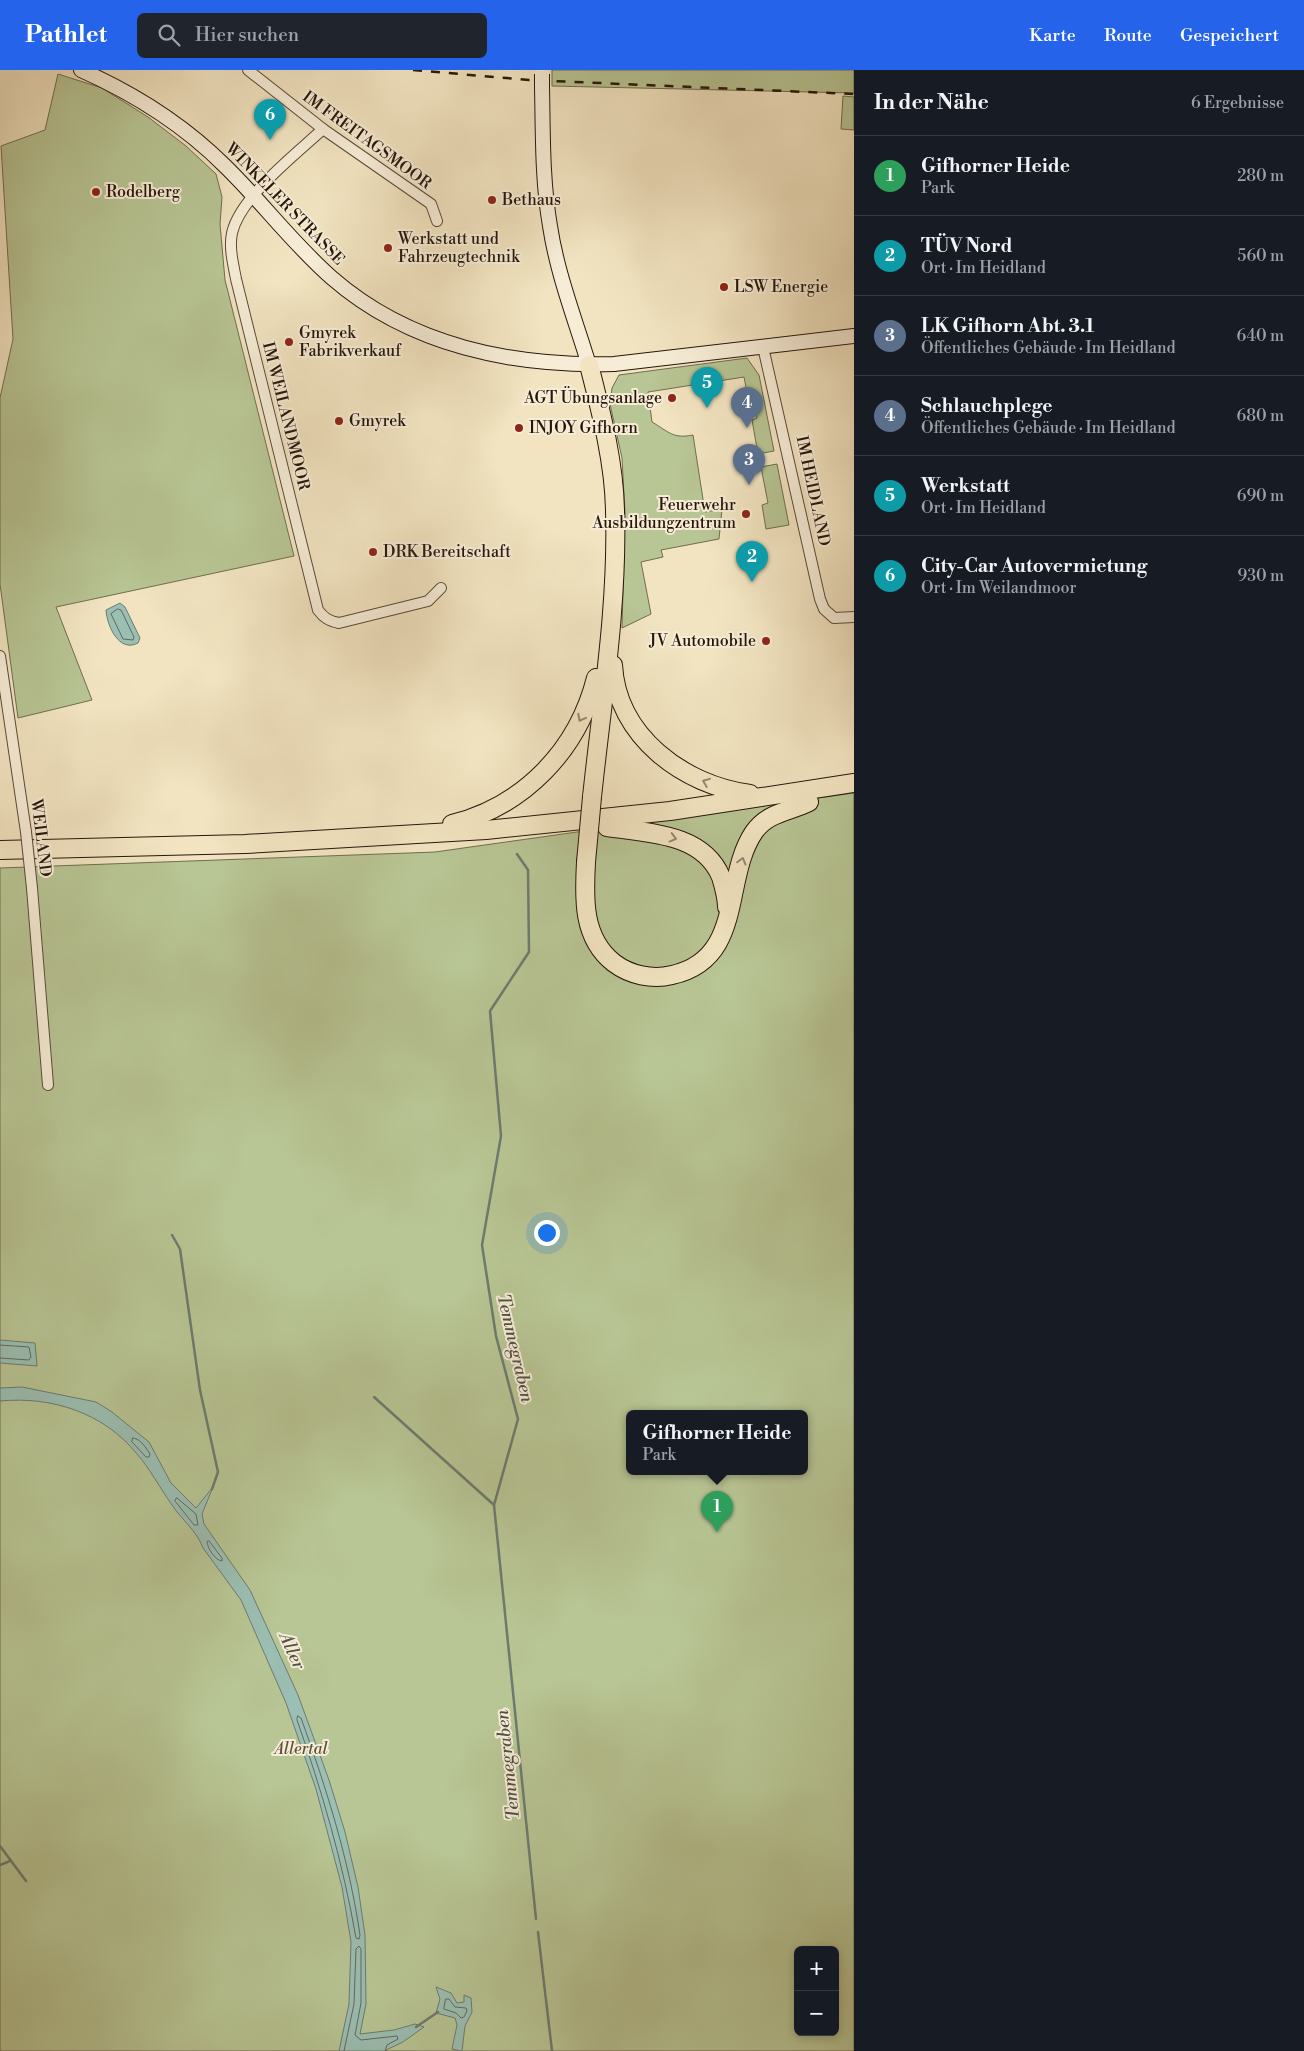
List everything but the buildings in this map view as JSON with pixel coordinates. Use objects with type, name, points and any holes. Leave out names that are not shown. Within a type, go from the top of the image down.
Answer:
[{"type":"highway","points":[[589,365],[609,452],[615,509],[610,621],[586,862],[585,899],[589,929],[603,953],[626,970],[652,977],[670,976],[686,971],[708,956],[719,942],[726,925],[744,855],[754,832],[769,817],[777,813],[796,809],[809,802]]},
{"type":"highway","points":[[610,621],[614,682],[621,702],[641,736],[655,751],[672,764],[704,782],[733,792],[770,796]]},
{"type":"highway","points":[[384,837],[473,819],[498,807],[523,790],[541,774],[572,735],[586,710],[610,621]]},
{"type":"highway","points":[[0,850],[236,844],[486,830],[615,817],[854,783]]},
{"type":"highway","points":[[0,860],[256,854],[477,840],[607,827],[854,795]]},
{"type":"highway","points":[[607,827],[677,839],[692,845],[705,854],[718,870],[724,886],[727,902],[726,925]]},
{"type":"street","name":"WINKELER STRASSE","points":[[81,70],[132,94],[176,123],[215,156],[312,260],[333,279],[396,321],[447,343],[485,354],[522,360],[589,365]]},
{"type":"street","name":"IM FREITAGSMOOR","points":[[248,70],[323,129],[431,204],[437,221]]},
{"type":"street","points":[[542,76],[543,169],[550,226],[558,263],[589,365],[614,364],[854,336]]},
{"type":"street","name":"IM WEILANDMOOR","points":[[323,129],[254,196],[236,220],[231,243],[231,254],[318,610],[330,621],[338,623],[428,601],[441,588]]},
{"type":"street","name":"IM HEIDLAND","points":[[763,347],[820,599],[824,608],[834,618],[854,617]]},
{"type":"street","name":"WEILAND","points":[[0,656],[26,832],[48,1085]]},
{"type":"green space","points":[[552,70],[854,70],[854,93],[552,86]]},
{"type":"green space","points":[[58,74],[102,88],[148,117],[186,146],[216,174],[222,197],[220,224],[225,280],[294,556],[56,607],[92,700],[18,718],[0,584],[0,398],[13,339],[1,146],[45,130]]},
{"type":"green space","points":[[843,96],[854,97],[854,130],[841,129]]},
{"type":"green space","points":[[747,358],[759,375],[774,451],[758,454],[752,420],[757,418],[755,407],[750,408],[744,377],[648,392],[652,422],[667,432],[676,435],[693,435],[705,512],[722,509],[719,539],[661,550],[663,557],[641,562],[651,614],[622,628],[625,513],[622,458],[610,404],[612,388],[619,375]]},
{"type":"green space","points":[[777,464],[789,525],[766,529],[762,505],[768,503],[761,467]]},
{"type":"green space","name":"Allertal","points":[[854,793],[854,2051],[0,2051],[0,868],[435,852]]},
{"type":"water","points":[[120,603],[125,607],[140,638],[138,643],[125,644],[115,636],[112,630],[106,610]]},
{"type":"water","points":[[0,1340],[35,1343],[37,1366],[0,1363]]},
{"type":"water","points":[[22,1387],[96,1402],[112,1412],[149,1442],[171,1483],[196,1508],[213,1487],[202,1514],[204,1524],[250,1590],[298,1695],[329,1780],[345,1832],[358,1887],[365,1935],[366,2004],[360,2034],[394,2030],[415,2024],[424,2027],[403,2042],[384,2051],[339,2051],[349,2004],[351,1942],[342,1887],[316,1789],[286,1703],[241,1600],[146,1466],[124,1440],[93,1418],[76,1410],[39,1401],[0,1401],[0,1388]]},
{"type":"water","points":[[436,1987],[451,1993],[457,2003],[464,2002],[464,1995],[471,1998],[472,2012],[465,2026],[462,2051],[452,2049],[457,2025],[455,2018],[436,2013],[440,1999]]},
{"type":"waterway","name":"Temmegraben","points":[[517,854],[528,870],[529,952],[490,1011],[501,1136],[482,1245],[496,1336],[518,1419],[494,1505],[536,1919]]},
{"type":"waterway","points":[[172,1235],[180,1249],[200,1390],[218,1472],[212,1489]]},
{"type":"waterway","points":[[374,1397],[494,1505]]},
{"type":"waterway","points":[[0,1846],[26,1881]]},
{"type":"waterway","points":[[0,1865],[10,1861]]},
{"type":"waterway","name":"Temmegraben","points":[[538,1932],[552,2051]]},
{"type":"waterway","points":[[416,2027],[438,2012]]},
{"type":"railway","points":[[413,70],[529,80],[854,94]]},
{"type":"place","name":"City-Car Autovermietung","points":[[270,140]]},
{"type":"place","name":"Rodelberg","points":[[96,192]]},
{"type":"place","name":"Bethaus","points":[[492,200]]},
{"type":"place","name":"Werkstatt und Fahrzeugtechnik","points":[[388,248]]},
{"type":"place","name":"LSW Energie","points":[[724,287]]},
{"type":"place","name":"Gmyrek Fabrikverkauf","points":[[289,342]]},
{"type":"place","name":"AGT Übungsanlage","points":[[672,398]]},
{"type":"place","name":"Werkstatt","points":[[707,408]]},
{"type":"place","name":"Gmyrek","points":[[339,421]]},
{"type":"place","name":"INJOY Gifhorn","points":[[519,428]]},
{"type":"place","name":"Schlauchplege","points":[[747,428]]},
{"type":"place","name":"LK Gifhorn Abt. 3.1","points":[[749,485]]},
{"type":"place","name":"Feuerwehr Ausbildungzentrum","points":[[746,514]]},
{"type":"place","name":"DRK Bereitschaft","points":[[373,552]]},
{"type":"place","name":"TÜV Nord","points":[[752,582]]},
{"type":"place","name":"JV Automobile","points":[[766,641]]},
{"type":"place","name":"Gifhorner Heide","points":[[717,1532]]},
{"type":"water label","name":"Aller","points":[[292,1651]]}]
